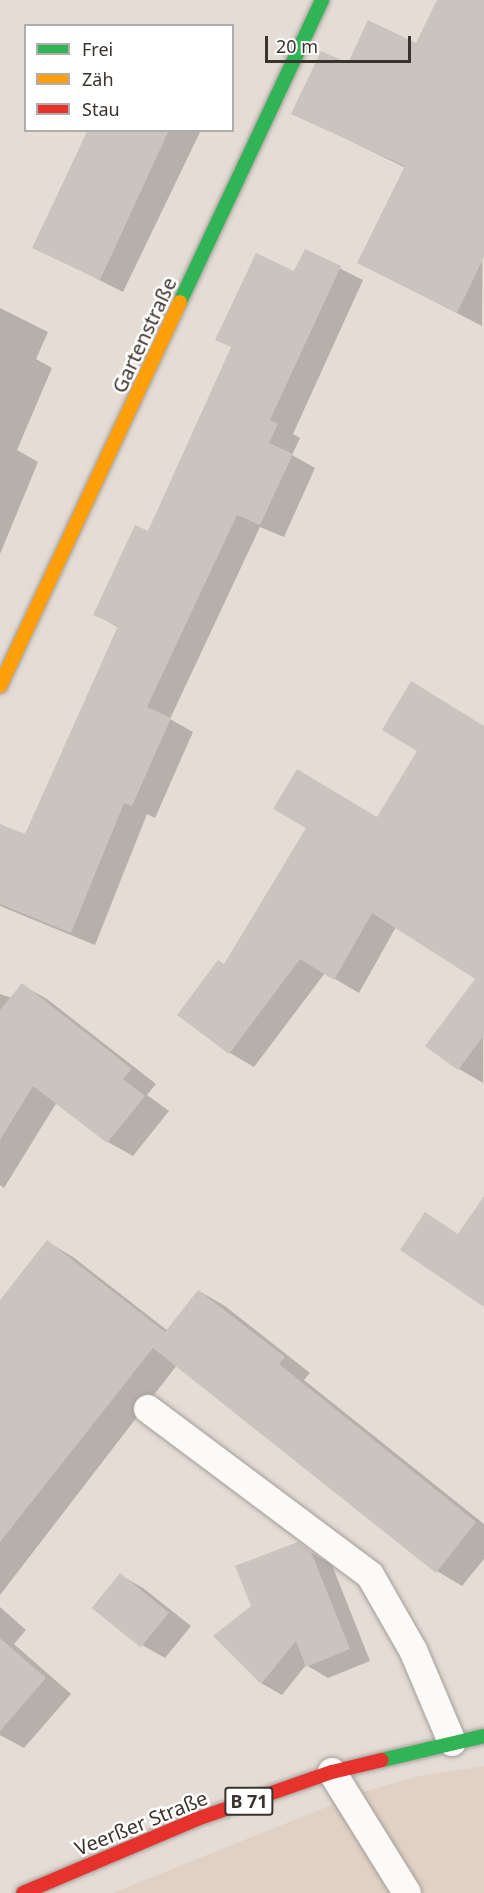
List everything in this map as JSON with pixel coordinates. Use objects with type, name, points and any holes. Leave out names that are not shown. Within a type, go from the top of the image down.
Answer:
[{"type":"street","name":"Gartenstraße","points":[[0,686],[322,0]]},
{"type":"street","name":"Veerßer Straße","points":[[23,1893],[197,1819],[332,1772],[484,1736]]},
{"type":"lane","points":[[148,1409],[370,1575],[413,1650],[452,1742]]},
{"type":"lane","points":[[332,1772],[407,1893]]},
{"type":"shaded area","points":[[484,1766],[484,1893],[113,1893],[366,1791],[420,1776]]},
{"type":"building","points":[[437,0],[484,0],[484,257],[457,313],[357,263],[405,166],[291,114],[321,51],[348,63],[368,20],[416,43]]},
{"type":"building","points":[[87,132],[168,132],[100,280],[32,248]]},
{"type":"building","points":[[305,249],[341,266],[270,420],[278,424],[269,443],[293,454],[260,525],[237,515],[147,707],[171,718],[132,806],[124,803],[71,933],[0,904],[0,824],[25,834],[118,626],[93,615],[135,525],[148,531],[231,347],[215,340],[256,253],[294,271]]},
{"type":"building","points":[[411,681],[484,726],[484,1035],[458,1070],[425,1046],[475,979],[372,913],[334,980],[300,959],[229,1054],[177,1015],[218,960],[224,964],[306,828],[273,809],[297,769],[377,817],[417,751],[382,730]]},
{"type":"building","points":[[22,983],[132,1069],[123,1079],[145,1096],[107,1143],[33,1086],[0,1140],[0,1010]]},
{"type":"building","points":[[484,1196],[484,1307],[400,1250],[425,1212],[458,1234]]},
{"type":"building","points":[[47,1240],[165,1332],[198,1290],[285,1357],[279,1364],[476,1522],[436,1573],[153,1348],[0,1542],[0,1300]]},
{"type":"building","points":[[298,1542],[311,1552],[350,1649],[306,1667],[296,1641],[261,1684],[213,1636],[251,1606],[235,1566]]},
{"type":"building","points":[[120,1573],[169,1613],[141,1648],[92,1608]]},
{"type":"building","points":[[0,1638],[46,1678],[0,1731]]},
{"type":"traffic: fast","points":[[180,302],[322,0]]},
{"type":"traffic: fast","points":[[382,1760],[484,1736]]},
{"type":"traffic: slow","points":[[0,686],[180,302]]},
{"type":"traffic: jam","points":[[23,1893],[197,1819],[332,1772],[382,1760]]}]
